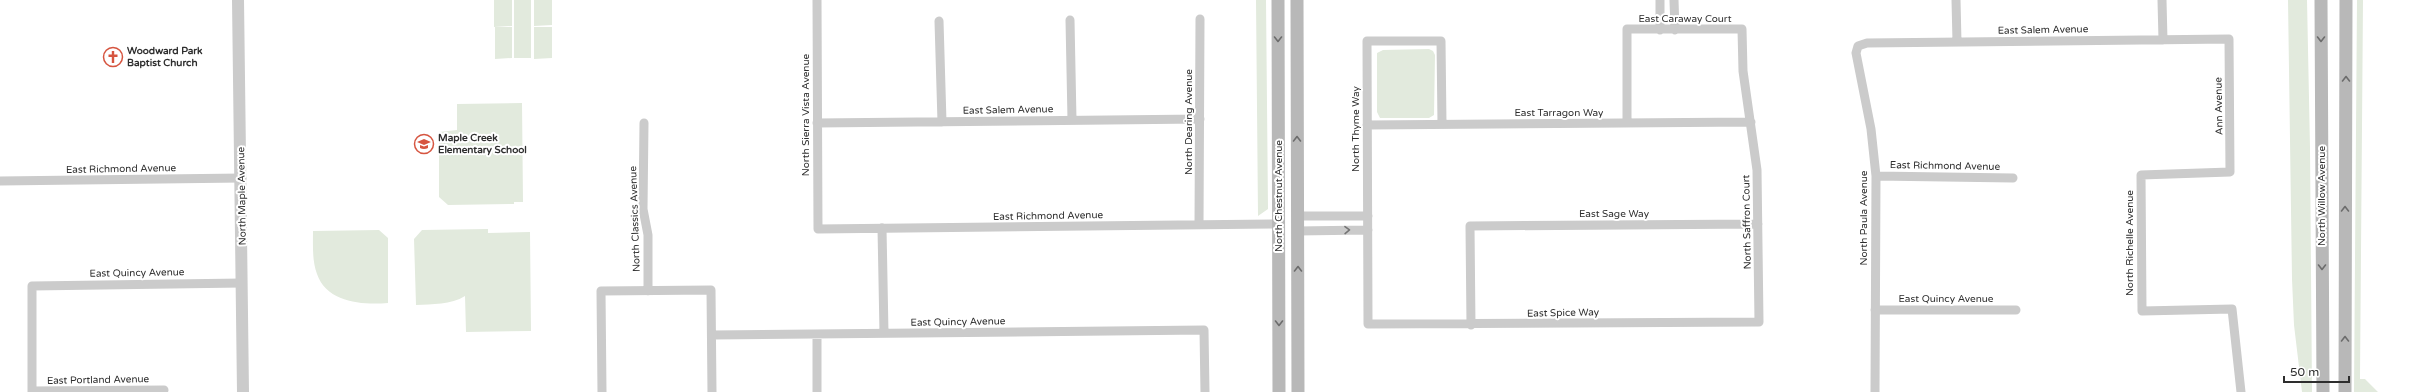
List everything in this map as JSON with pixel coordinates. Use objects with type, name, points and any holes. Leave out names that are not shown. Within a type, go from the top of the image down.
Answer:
[{"type":"main road","name":"North Chestnut Avenue","points":[[1278,0],[1279,392]]},
{"type":"main road","name":"North Chestnut Avenue","points":[[1297,0],[1298,392]]},
{"type":"main road","name":"North Willow Avenue","points":[[2320,0],[2322,392]]},
{"type":"main road","points":[[2345,392],[2346,0]]},
{"type":"main road","points":[[1279,224],[1288,230],[1288,301],[1298,357]]},
{"type":"street","name":"North Maple Avenue","points":[[238,0],[242,178],[243,392]]},
{"type":"street","name":"North Sierra Vista Avenue","points":[[817,0],[818,229]]},
{"type":"street","points":[[1660,0],[1660,30]]},
{"type":"street","points":[[1674,0],[1674,30]]},
{"type":"street","points":[[1956,0],[1957,42]]},
{"type":"street","points":[[2162,0],[2163,40]]},
{"type":"street","name":"North Dearing Avenue","points":[[1199,225],[1200,19]]},
{"type":"street","points":[[1070,20],[1072,120]]},
{"type":"street","points":[[939,21],[942,122]]},
{"type":"street","name":"East Caraway Court","points":[[1627,123],[1627,30],[1742,30]]},
{"type":"street","name":"North Saffron Court","points":[[1742,30],[1743,71],[1758,170],[1759,322]]},
{"type":"street","name":"East Salem Avenue","points":[[1858,46],[1867,43],[2228,39]]},
{"type":"street","name":"Ann Avenue","points":[[2141,175],[2230,172],[2228,39]]},
{"type":"street","name":"North Thyme Way","points":[[1368,324],[1367,41],[1441,41],[1442,124]]},
{"type":"street","name":"North Paula Avenue","points":[[1858,46],[1856,53],[1870,128],[1876,176],[1876,392]]},
{"type":"street","name":"East Salem Avenue","points":[[817,123],[1200,119]]},
{"type":"street","name":"East Tarragon Way","points":[[1367,125],[1751,122]]},
{"type":"street","name":"North Classics Avenue","points":[[644,123],[643,210],[648,235],[648,291]]},
{"type":"street","name":"North Richelle Avenue","points":[[2141,175],[2142,311],[2232,309],[2242,392]]},
{"type":"street","name":"East Richmond Avenue","points":[[1876,176],[2013,178]]},
{"type":"street","name":"East Richmond Avenue","points":[[0,181],[242,178]]},
{"type":"street","points":[[1298,216],[1368,216]]},
{"type":"street","points":[[1326,216],[1326,230]]},
{"type":"street","name":"East Richmond Avenue","points":[[818,229],[1279,224]]},
{"type":"street","name":"East Sage Way","points":[[1471,325],[1470,226],[1758,224]]},
{"type":"street","points":[[882,228],[884,333]]},
{"type":"street","points":[[1298,231],[1368,230]]},
{"type":"street","name":"East Quincy Avenue","points":[[32,392],[32,286],[242,283]]},
{"type":"street","points":[[602,392],[601,291],[711,290],[712,392]]},
{"type":"street","name":"East Quincy Avenue","points":[[1875,310],[2016,310]]},
{"type":"street","name":"East Spice Way","points":[[1368,324],[1471,325],[1759,322]]},
{"type":"street","name":"East Quincy Avenue","points":[[712,335],[1204,330],[1205,392]]},
{"type":"street","points":[[817,334],[817,392]]},
{"type":"street","name":"East Portland Avenue","points":[[32,392],[164,390]]},
{"type":"shaded area","points":[[494,0],[512,0],[512,26],[494,27]]},
{"type":"shaded area","points":[[514,0],[531,0],[531,58],[514,58]]},
{"type":"shaded area","points":[[534,0],[552,0],[552,25],[534,26]]},
{"type":"shaded area","points":[[1256,0],[1266,0],[1268,209],[1258,216]]},
{"type":"shaded area","points":[[2288,0],[2307,0],[2312,392],[2302,392],[2294,325]]},
{"type":"shaded area","points":[[2357,0],[2363,0],[2360,379],[2365,379],[2378,392],[2354,392]]},
{"type":"shaded area","points":[[495,27],[512,27],[512,58],[495,59]]},
{"type":"shaded area","points":[[534,27],[552,27],[552,58],[534,59]]},
{"type":"shaded area","points":[[1429,49],[1433,51],[1435,55],[1434,115],[1429,118],[1380,118],[1377,112],[1377,53],[1383,50]]},
{"type":"shaded area","points":[[522,103],[523,202],[514,202],[514,204],[448,205],[439,197],[439,132],[457,130],[457,104]]},
{"type":"shaded area","points":[[488,229],[488,233],[530,232],[531,331],[466,332],[465,296],[448,303],[416,305],[414,239],[422,230]]},
{"type":"shaded area","points":[[379,230],[388,238],[388,303],[378,304],[347,300],[329,291],[322,284],[315,269],[313,231]]},
{"type":"place","name":"Woodward Park Baptist Church","points":[[113,57]]},
{"type":"place","name":"Maple Creek Elementary School","points":[[424,144]]}]
